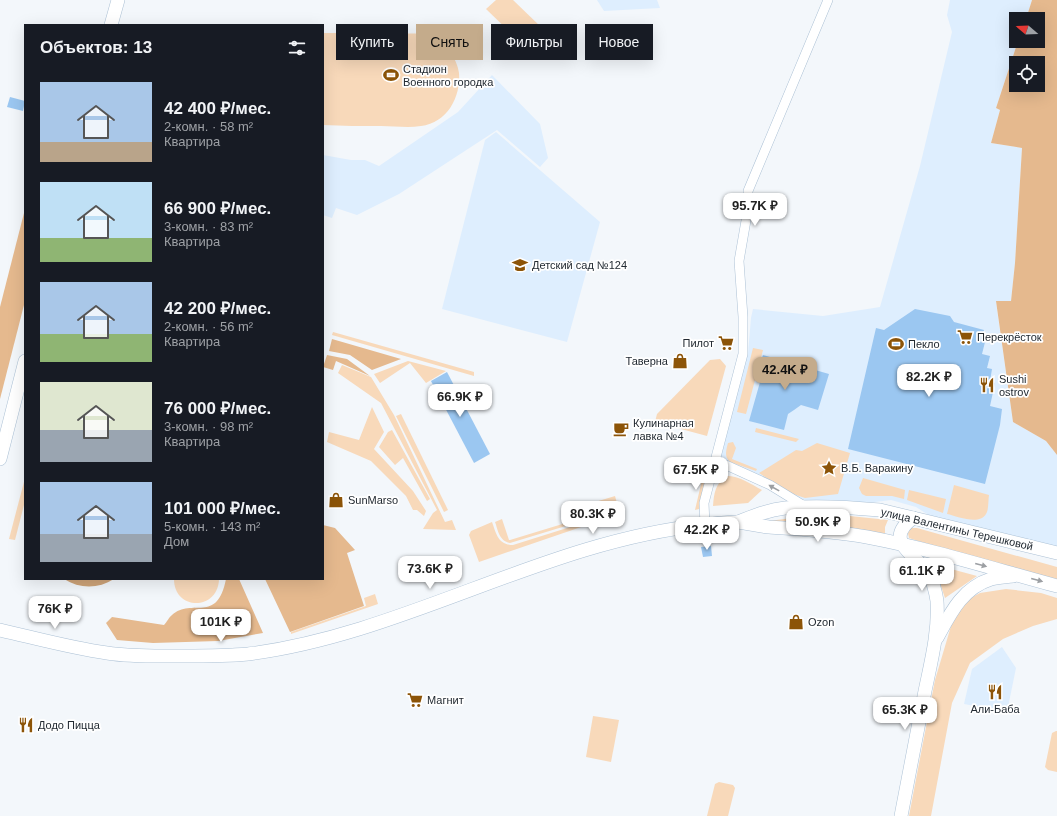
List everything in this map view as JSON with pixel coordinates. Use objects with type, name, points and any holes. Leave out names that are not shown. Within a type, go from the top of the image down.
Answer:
[{"type":"main road","points":[[111,24],[118,0]]},
{"type":"main road","points":[[0,458],[24,365]]},
{"type":"main road","name":"улица Валентины Терешковой","points":[[0,630],[66,645],[123,655],[200,656],[248,654],[336,635],[594,548],[638,536],[705,525],[738,522],[760,514],[784,508],[858,508],[880,510],[1057,553]]},
{"type":"main road","points":[[901,816],[935,641],[937,600],[929,573],[902,544],[900,530],[913,518]]},
{"type":"main road","name":"улица Валентины Терешковой","points":[[738,522],[760,526],[796,528],[864,536],[902,544],[1057,586]]},
{"type":"main road","points":[[935,641],[951,611],[962,596],[990,580],[1017,575]]},
{"type":"street","points":[[705,525],[704,503],[743,354],[743,317],[739,261],[748,209],[748,192],[828,0]]},
{"type":"street","points":[[715,460],[770,485],[808,507]]},
{"type":"street","points":[[709,483],[720,470],[732,468]]},
{"type":"shaded area","points":[[496,0],[513,0],[538,24],[501,24],[486,9]]},
{"type":"shaded area","points":[[597,0],[657,0],[660,8],[604,11]]},
{"type":"shaded area","points":[[950,0],[1032,0],[1028,12],[1009,12],[1009,48],[1016,48],[1013,56],[1009,56],[1009,68],[996,108],[1000,110],[991,143],[1022,148],[1015,263],[1011,301],[996,302],[1013,422],[1046,441],[1057,455],[1057,547],[930,516],[916,507],[891,500],[867,503],[807,501],[719,458],[748,353],[753,309],[823,316],[880,307],[920,166],[952,32],[947,15]]},
{"type":"shaded area","points":[[1032,0],[1057,0],[1057,455],[1046,441],[1013,422],[996,301],[1011,301],[1015,263],[1022,148],[991,143],[1000,110],[996,108],[1009,68],[1009,92],[1045,92],[1045,56],[1013,56],[1016,48],[1045,48],[1045,12],[1028,12]]},
{"type":"shaded area","name":"Стадион Военного городка","points":[[324,33],[336,33],[336,60],[408,60],[408,34],[415,34],[416,60],[455,60],[459,73],[458,91],[455,100],[445,114],[430,124],[421,126],[324,125]]},
{"type":"shaded area","points":[[492,75],[540,124],[548,158],[540,167],[497,130],[399,194],[357,215],[336,208],[332,218],[324,215],[324,155],[351,160],[365,160],[379,166],[458,112]]},
{"type":"shaded area","name":"Детский сад №124","points":[[496,132],[600,222],[567,342],[442,309],[485,140]]},
{"type":"shaded area","points":[[24,213],[24,305],[0,399],[0,307]]},
{"type":"shaded area","points":[[333,332],[474,372],[474,376],[332,335]]},
{"type":"shaded area","points":[[332,339],[401,359],[372,370],[350,355],[329,351]]},
{"type":"shaded area","points":[[753,348],[763,350],[746,414],[737,412]]},
{"type":"shaded area","points":[[327,355],[347,359],[370,376],[336,361],[333,370],[324,367]]},
{"type":"shaded area","points":[[720,359],[726,366],[707,436],[655,422],[657,414],[710,360]]},
{"type":"shaded area","points":[[408,361],[446,371],[426,383],[410,363],[380,383],[374,374]]},
{"type":"shaded area","points":[[342,365],[371,377],[394,415],[445,522],[452,520],[456,530],[423,529],[433,513],[437,510],[381,403],[338,373]]},
{"type":"shaded area","points":[[372,407],[384,432],[374,449],[413,491],[426,511],[424,516],[417,510],[413,510],[406,496],[371,461],[327,442],[329,432],[359,440]]},
{"type":"shaded area","points":[[401,414],[448,510],[444,512],[396,416]]},
{"type":"shaded area","points":[[756,428],[799,439],[796,442],[755,432]]},
{"type":"shaded area","points":[[392,430],[430,499],[427,501],[403,458],[395,465],[379,447],[388,432]]},
{"type":"shaded area","points":[[733,442],[736,448],[732,459],[757,469],[756,471],[728,460],[726,453],[728,443]]},
{"type":"shaded area","points":[[817,443],[850,453],[838,494],[805,498],[790,493],[759,473],[796,450],[802,451]]},
{"type":"shaded area","points":[[706,463],[709,467],[699,509],[695,510]]},
{"type":"shaded area","points":[[727,476],[740,479],[762,490],[748,503],[713,506],[718,485]]},
{"type":"shaded area","points":[[863,478],[905,490],[904,499],[892,496],[866,496],[862,494],[859,488]]},
{"type":"shaded area","points":[[24,482],[24,505],[15,540],[9,539]]},
{"type":"shaded area","points":[[954,485],[989,495],[988,510],[983,518],[973,520],[947,514]]},
{"type":"shaded area","points":[[909,490],[946,499],[943,513],[907,500]]},
{"type":"shaded area","points":[[615,496],[620,514],[589,523],[587,516],[611,508],[609,501],[573,513],[572,509]]},
{"type":"shaded area","points":[[817,515],[850,516],[888,520],[885,527],[885,537],[760,522]]},
{"type":"shaded area","points":[[502,519],[509,540],[569,522],[569,525],[510,543],[501,538],[495,522]]},
{"type":"shaded area","points":[[492,522],[498,538],[504,543],[513,545],[583,523],[584,526],[479,562],[469,535],[471,531]]},
{"type":"shaded area","points":[[324,525],[335,528],[355,550],[347,553],[364,606],[290,632],[265,580],[324,580]]},
{"type":"shaded area","points":[[911,528],[917,528],[1057,567],[1057,580],[909,538],[908,533]]},
{"type":"shaded area","points":[[929,563],[977,576],[945,598],[939,580]]},
{"type":"shaded area","points":[[66,580],[112,580],[102,585],[95,586],[76,585]]},
{"type":"shaded area","points":[[174,580],[219,580],[217,590],[212,597],[204,602],[188,602],[181,597],[176,590]]},
{"type":"shaded area","points":[[226,580],[239,580],[263,633],[218,641],[153,643],[117,640],[106,623],[112,617],[164,625],[171,616],[180,610],[210,606],[217,602],[222,593]]},
{"type":"shaded area","points":[[1006,589],[1041,593],[1057,598],[1057,619],[1033,626],[1003,639],[970,663],[952,703],[931,816],[909,816],[935,680],[954,616],[967,600],[980,593]]},
{"type":"shaded area","points":[[375,594],[378,604],[291,634],[291,632],[366,606],[364,598]]},
{"type":"shaded area","points":[[1002,647],[1016,668],[1007,712],[964,704],[972,669]]},
{"type":"shaded area","points":[[593,716],[619,720],[611,762],[586,757]]},
{"type":"shaded area","points":[[1056,731],[1057,772],[1048,770],[1045,767],[1052,733]]},
{"type":"shaded area","points":[[719,782],[733,785],[735,788],[728,816],[707,816],[715,784]]},
{"type":"building","points":[[10,97],[24,101],[23,111],[7,107]]},
{"type":"building","points":[[915,309],[950,316],[954,322],[984,330],[981,341],[985,342],[982,354],[990,356],[987,368],[992,369],[990,381],[995,383],[990,406],[1002,409],[1000,425],[985,484],[848,449],[876,328],[884,330]]},
{"type":"building","points":[[763,355],[829,374],[818,410],[801,405],[788,414],[784,430],[749,421],[762,375],[757,374]]},
{"type":"building","points":[[447,372],[490,454],[474,463],[431,381]]},
{"type":"building","points":[[711,546],[712,556],[703,557],[701,547]]},
{"type":"place","name":"Стадион Военного городка","points":[[391,75]]},
{"type":"place","name":"Детский сад №124","points":[[520,265]]},
{"type":"place","name":"Перекрёсток","points":[[965,337]]},
{"type":"place","name":"Пилот","points":[[726,343]]},
{"type":"place","name":"Пекло","points":[[896,344]]},
{"type":"place","name":"Таверна","points":[[680,361]]},
{"type":"place","name":"Sushi ostrov","points":[[987,385]]},
{"type":"place","name":"Кулинарная лавка №4","points":[[621,429]]},
{"type":"place","name":"В.Б. Варакину","points":[[829,468]]},
{"type":"place","name":"SunMarso","points":[[336,500]]},
{"type":"place","name":"Ozon","points":[[796,622]]},
{"type":"place","name":"Али-Баба","points":[[995,692]]},
{"type":"place","name":"Магнит","points":[[415,700]]},
{"type":"place","name":"Додо Пицца","points":[[26,725]]}]
